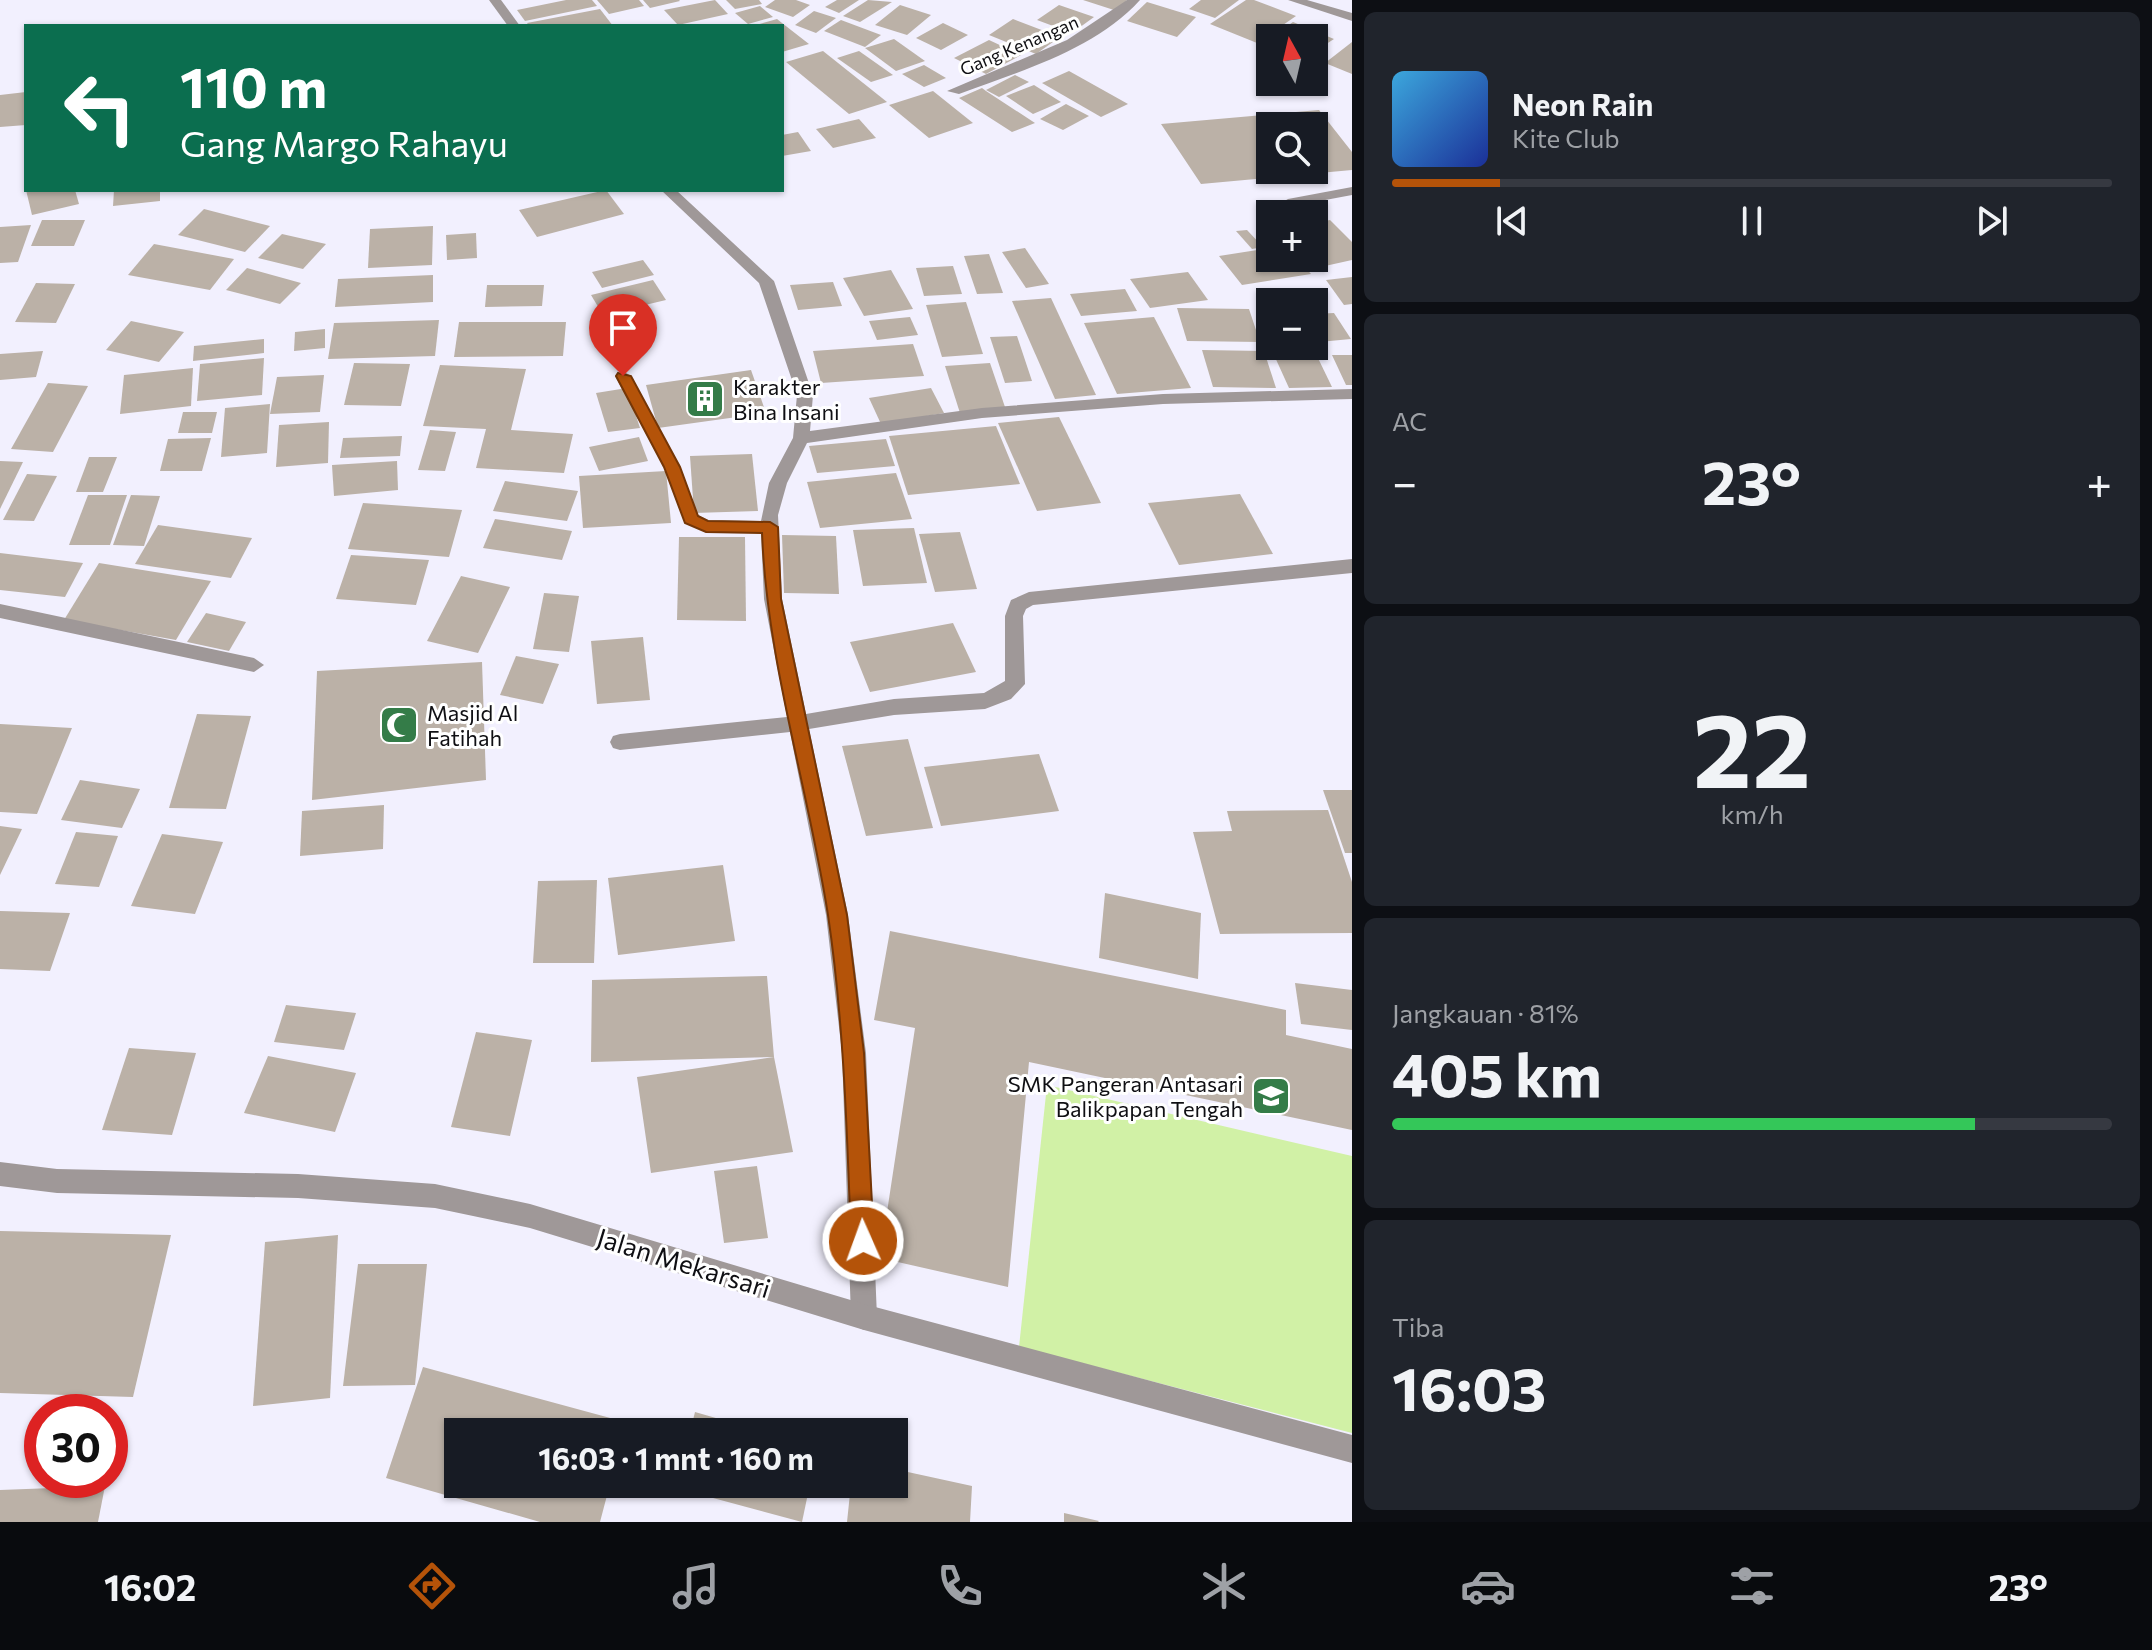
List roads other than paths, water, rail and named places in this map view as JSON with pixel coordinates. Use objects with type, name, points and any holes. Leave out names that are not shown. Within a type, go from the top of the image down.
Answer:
[{"type":"street","points":[[495,0],[513,24]]},
{"type":"street","name":"Gang Kenangan","points":[[954,91],[1066,47],[1100,30],[1134,0]]},
{"type":"street","points":[[1294,0],[1352,17]]},
{"type":"street","points":[[1304,200],[1352,191]]},
{"type":"street","points":[[670,192],[766,281],[805,395],[801,438],[778,483],[770,527],[773,599],[837,915],[854,1053],[864,1317]]},
{"type":"street","points":[[623,376],[672,467],[691,519],[706,526],[770,527]]},
{"type":"street","points":[[801,438],[982,413],[1163,399],[1352,394]]},
{"type":"street","points":[[620,742],[800,723],[894,707],[985,701],[1004,694],[1015,684],[1014,616],[1018,605],[1029,599],[1352,566]]},
{"type":"street","points":[[0,611],[254,665]]},
{"type":"street","name":"Jalan Mekarsari","points":[[0,1174],[57,1181],[298,1186],[435,1196],[530,1216],[864,1317],[1352,1449]]},
{"type":"place","name":"Karakter Bina Insani","points":[[705,399]]},
{"type":"place","name":"Masjid Al Fatihah","points":[[399,725]]},
{"type":"place","name":"SMK Pangeran Antasari Balikpapan Tengah","points":[[1271,1096]]}]
